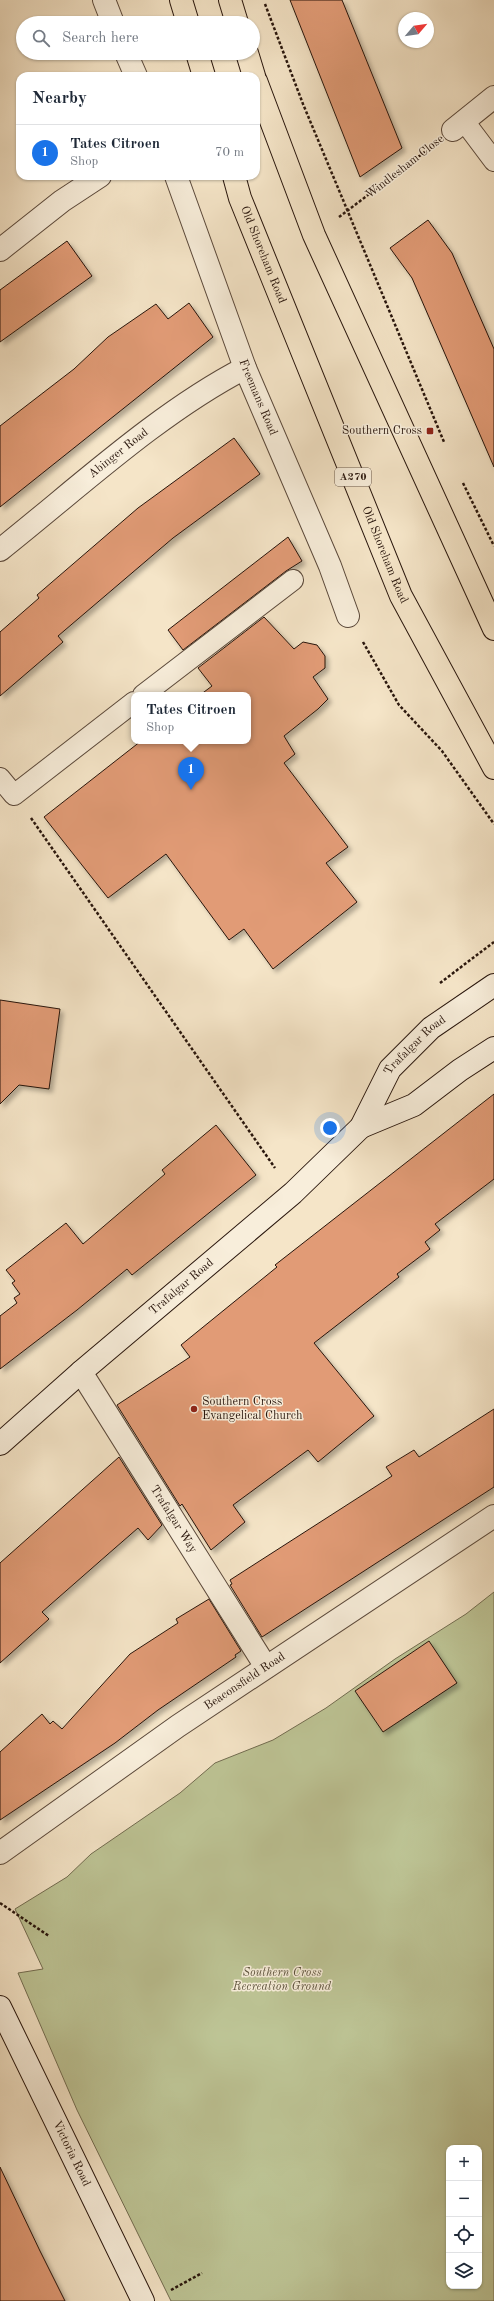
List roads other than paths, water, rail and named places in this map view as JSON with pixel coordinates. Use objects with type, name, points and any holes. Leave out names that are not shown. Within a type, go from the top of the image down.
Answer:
[{"type":"main road","points":[[181,0],[186,16]]},
{"type":"main road","points":[[230,0],[235,16]]},
{"type":"main road","points":[[199,60],[203,72]]},
{"type":"main road","points":[[249,60],[253,72]]},
{"type":"main road","points":[[260,92],[314,235],[494,629]]},
{"type":"main road","name":"Old Shoreham Road","points":[[235,180],[240,198],[401,596],[494,768]]},
{"type":"street","points":[[104,0],[110,16]]},
{"type":"street","points":[[129,60],[134,72]]},
{"type":"street","points":[[459,125],[494,97]]},
{"type":"street","points":[[0,250],[62,201],[94,180]]},
{"type":"street","name":"Freemans Road","points":[[177,180],[245,368],[330,566],[348,616]]},
{"type":"street","name":"Abinger Road","points":[[0,550],[148,431],[210,386],[245,368]]},
{"type":"street","name":"Trafalgar Road","points":[[0,1444],[80,1372],[293,1193],[361,1127],[390,1069],[431,1028],[473,997],[494,985]]},
{"type":"street","name":"Trafalgar Road","points":[[361,1127],[414,1105],[460,1070],[494,1048]]},
{"type":"street","name":"Trafalgar Way","points":[[80,1372],[266,1667]]},
{"type":"street","name":"Beaconsfield Road","points":[[0,1852],[178,1726],[494,1516]]},
{"type":"street","name":"Victoria Road","points":[[0,2007],[143,2301]]},
{"type":"lane","points":[[459,125],[494,161]]},
{"type":"lane","points":[[147,692],[292,580]]},
{"type":"lane","points":[[0,778],[14,795],[131,704]]},
{"type":"place","name":"Southern Cross","points":[[430,431]]},
{"type":"place","name":"Tates Citroen","points":[[191,790]]},
{"type":"place","name":"Southern Cross Evangelical Church","points":[[194,1409]]},
{"type":"park label","name":"Southern Cross Recreation Ground","points":[[282,1980]]}]
